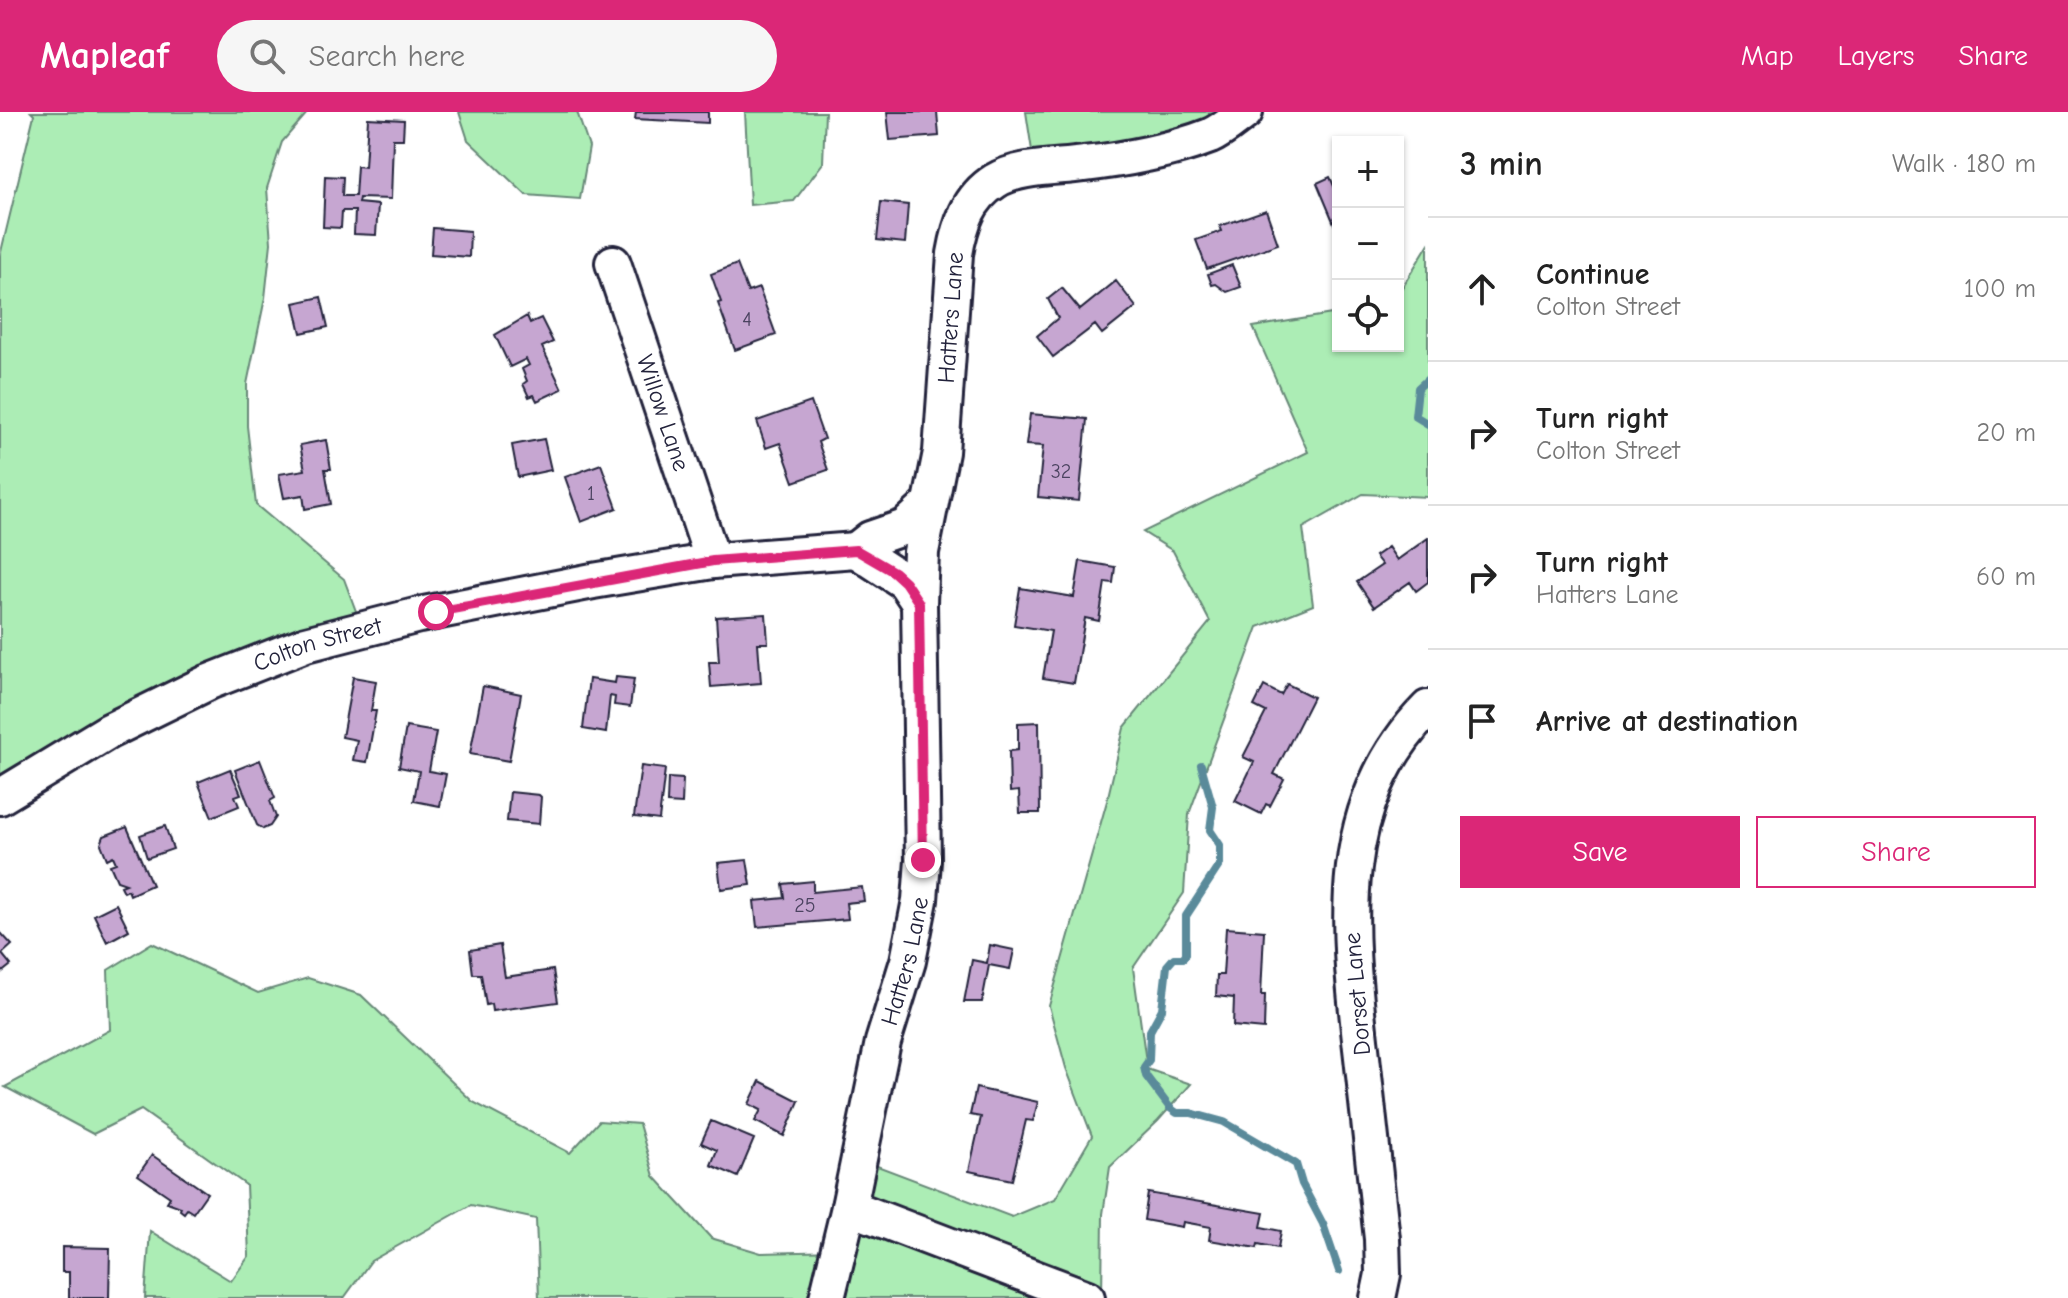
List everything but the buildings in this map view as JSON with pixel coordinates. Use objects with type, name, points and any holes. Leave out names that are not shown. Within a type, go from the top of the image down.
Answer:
[{"type":"street","name":"Hatters Lane","points":[[827,1298],[883,1042],[908,961],[920,900],[923,860],[921,552],[941,452],[957,242],[968,209],[995,181],[1012,174],[1115,161],[1212,135],[1245,112]]},
{"type":"street","name":"Willow Lane","points":[[613,263],[713,561]]},
{"type":"street","name":"Colton Street","points":[[0,797],[109,731],[209,682],[306,644],[419,615],[713,561],[856,550],[870,539],[905,527],[929,505]]},
{"type":"street","points":[[856,550],[894,572],[919,603]]},
{"type":"street","name":"Dorset Lane","points":[[1378,1298],[1383,1274],[1382,1239],[1350,949],[1351,884],[1363,821],[1381,775],[1404,732],[1428,708]]},
{"type":"street","points":[[849,1207],[1087,1298]]},
{"type":"green space","points":[[31,112],[308,112],[282,142],[267,188],[271,243],[265,298],[247,384],[247,426],[256,505],[344,579],[363,630],[0,797],[0,256],[34,115]]},
{"type":"green space","points":[[459,112],[577,112],[589,147],[580,199],[526,195],[468,140]]},
{"type":"green space","points":[[745,112],[825,112],[823,163],[794,201],[750,205]]},
{"type":"green space","points":[[1026,112],[1245,112],[1035,170]]},
{"type":"green space","points":[[1428,245],[1428,497],[1363,494],[1303,528],[1313,605],[1258,627],[1189,814],[1184,893],[1133,968],[1147,1069],[1191,1084],[1110,1167],[1103,1214],[1102,1298],[539,1298],[536,1219],[471,1205],[371,1261],[344,1298],[145,1298],[150,1231],[231,1281],[249,1256],[246,1185],[141,1110],[93,1134],[5,1087],[110,1030],[108,970],[152,943],[258,993],[308,978],[361,995],[473,1102],[570,1153],[599,1121],[639,1124],[654,1176],[711,1238],[761,1253],[838,1251],[859,1159],[1012,1217],[1055,1199],[1092,1136],[1066,1068],[1049,1006],[1107,801],[1124,728],[1210,622],[1173,551],[1143,532],[1308,452],[1253,327],[1332,314],[1332,352],[1404,352],[1404,284]]},
{"type":"waterway","points":[[1428,379],[1418,388],[1415,416],[1428,424]]},
{"type":"waterway","points":[[1201,765],[1213,807],[1210,830],[1220,845],[1220,864],[1186,916],[1186,954],[1183,958],[1174,958],[1167,966],[1162,1009],[1150,1031],[1149,1060],[1144,1067],[1146,1076],[1177,1113],[1191,1113],[1224,1122],[1296,1164],[1302,1184],[1323,1224],[1339,1271]]},
{"type":"route","points":[[436,612],[713,561],[856,550],[894,572],[919,603],[923,860]]}]
